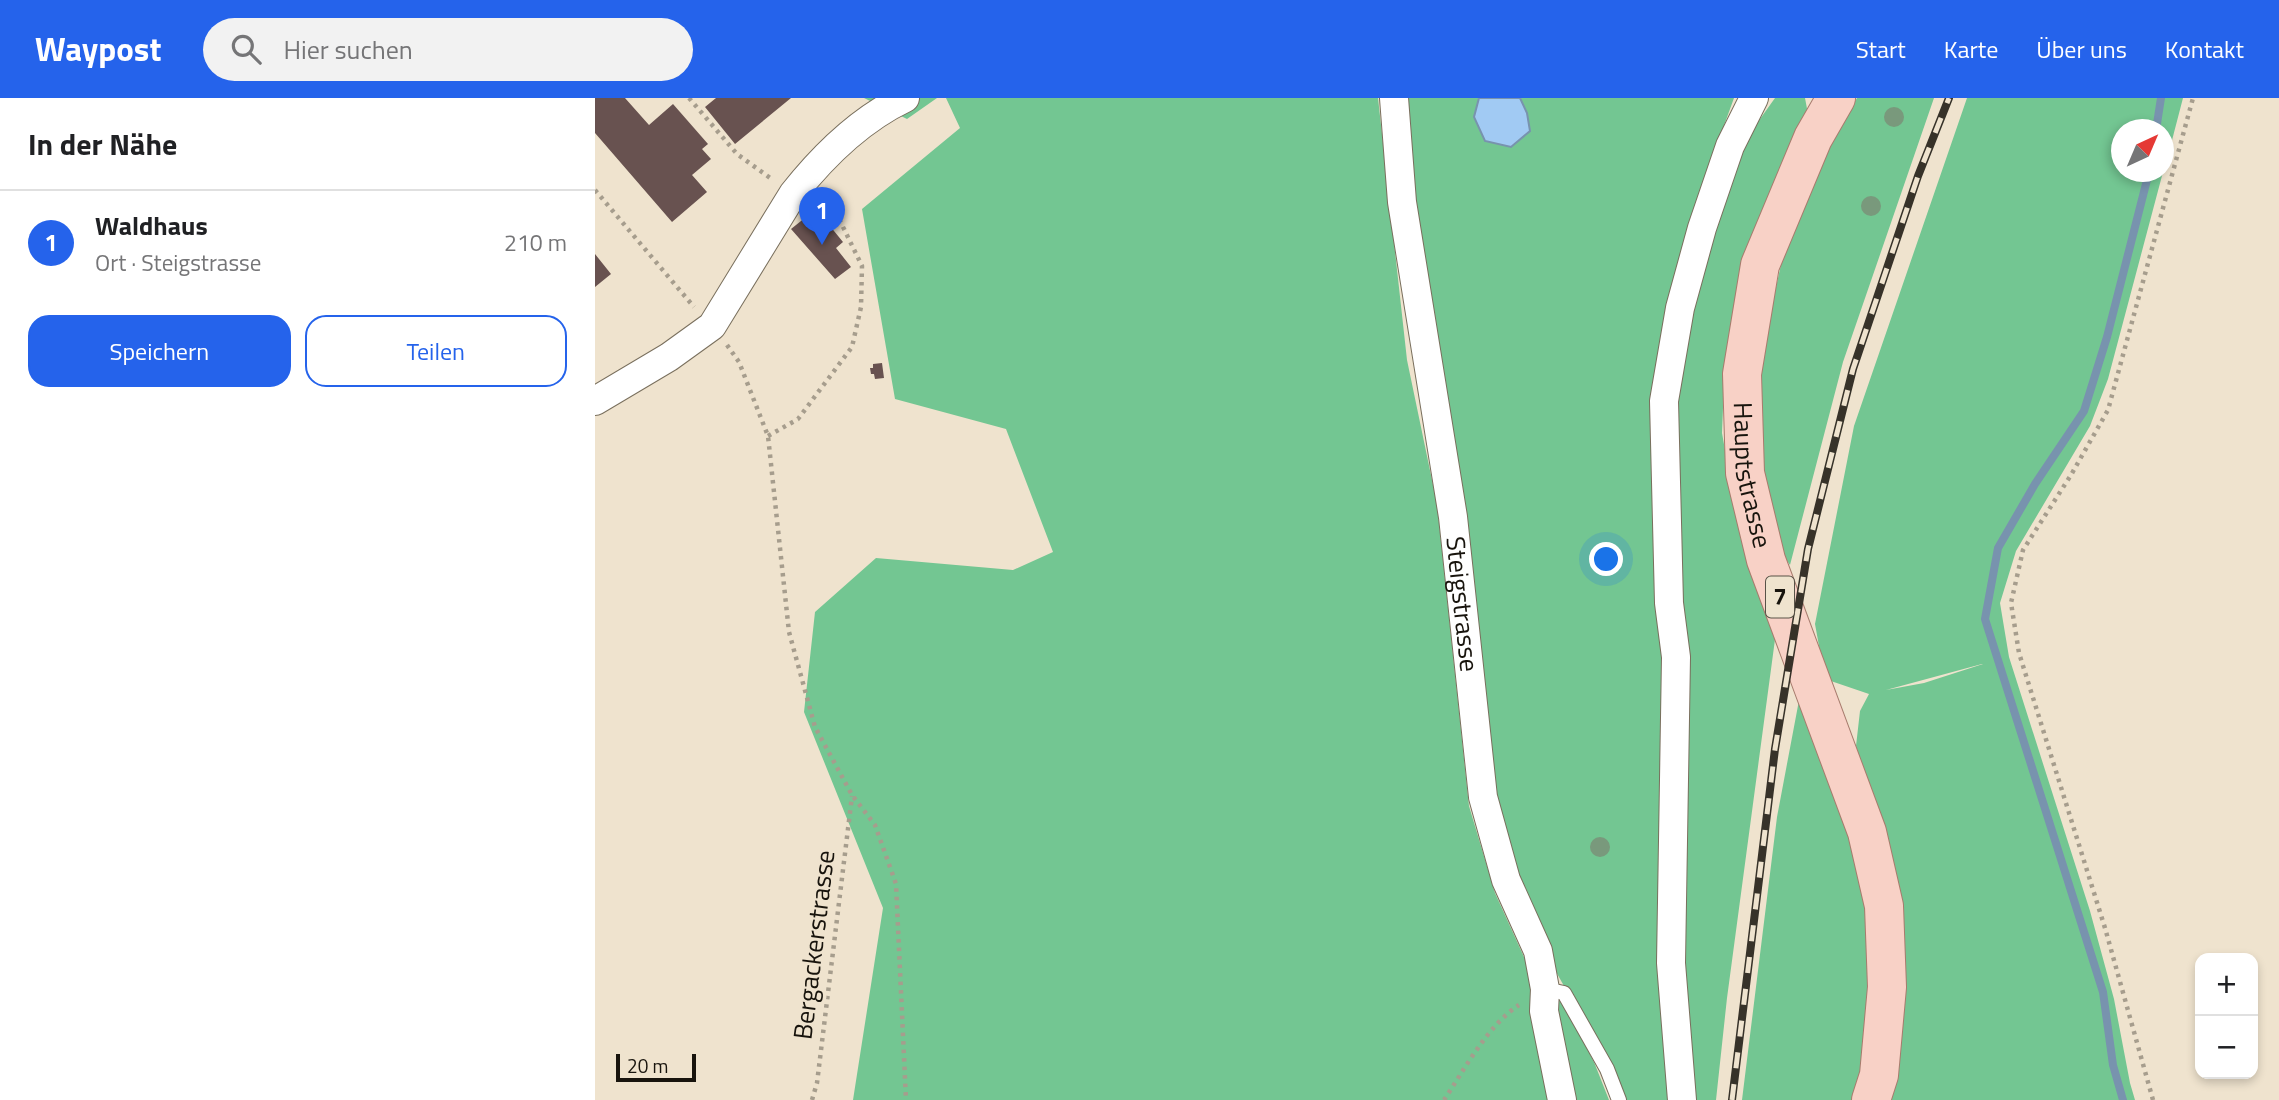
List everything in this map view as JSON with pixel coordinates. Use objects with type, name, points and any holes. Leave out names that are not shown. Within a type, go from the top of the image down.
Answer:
[{"type":"main road","name":"Hauptstrasse","points":[[1836,98],[1814,138],[1760,265],[1742,374],[1745,473],[1766,560],[1867,832],[1884,906],[1887,986],[1879,1075],[1871,1100]]},
{"type":"street","name":"Steigstrasse","points":[[1394,98],[1402,202],[1453,517],[1483,797],[1506,880],[1538,951],[1545,989],[1544,1011],[1562,1100]]},
{"type":"street","points":[[1682,1100],[1671,963],[1676,657],[1669,603],[1664,401],[1680,308],[1702,228],[1730,146],[1753,98]]},
{"type":"street","points":[[595,401],[669,357],[712,326],[801,184],[868,120],[903,99]]},
{"type":"lane","points":[[1545,989],[1565,993],[1607,1069],[1619,1100]]},
{"type":"path","points":[[689,98],[737,154],[801,184],[825,190],[862,266],[861,307],[852,347],[798,419],[768,436]]},
{"type":"path","points":[[2153,1100],[2105,928],[2019,653],[2011,603],[2023,550],[2071,475],[2108,410],[2193,98]]},
{"type":"path","points":[[595,190],[679,292],[712,326],[739,362],[768,436],[789,632],[815,727],[852,795],[875,825],[896,884],[906,1100]]},
{"type":"path","name":"Bergackerstrasse","points":[[812,1100],[817,1083],[852,795]]},
{"type":"path","points":[[1444,1100],[1480,1046],[1509,1012],[1545,989]]},
{"type":"green space","points":[[864,98],[937,98],[907,119]]},
{"type":"green space","points":[[946,98],[1378,98],[1407,360],[1437,504],[1469,806],[1495,893],[1524,957],[1565,1007],[1594,1062],[1609,1100],[853,1100],[883,908],[804,712],[815,612],[876,558],[1013,570],[1053,552],[1006,429],[895,399],[862,209],[960,128]]},
{"type":"green space","points":[[1401,98],[1734,98],[1690,219],[1667,306],[1666,658],[1672,1100],[1625,1100],[1620,1086],[1550,961],[1514,885],[1487,785]]},
{"type":"green space","points":[[1775,98],[1805,98],[1808,114],[1745,253],[1725,358],[1722,433],[1741,540],[1776,632],[1716,1100],[1694,1100],[1681,970],[1690,655],[1680,597],[1675,403],[1690,312],[1740,147]]},
{"type":"green space","points":[[1857,98],[1934,98],[1843,362],[1790,565],[1780,551],[1758,446],[1757,382],[1782,260],[1829,143]]},
{"type":"green space","points":[[1967,98],[2183,98],[2174,133],[2174,119],[2111,119],[2111,182],[2160,182],[2108,379],[2090,426],[2016,551],[2000,603],[2009,657],[2090,911],[2114,999],[2135,1100],[1887,1100],[1889,856],[1856,746],[1860,711],[1869,694],[1825,679],[1815,624],[1854,426]],"holes":[[[1983,664],[1924,683],[1886,690]]]},
{"type":"green space","points":[[1800,695],[1844,814],[1864,896],[1870,965],[1867,1035],[1852,1100],[1742,1100],[1777,817]]},
{"type":"water","points":[[1479,98],[1520,98],[1527,113],[1530,131],[1511,147],[1485,141],[1474,117]]},
{"type":"building","points":[[595,98],[625,98],[649,125],[673,104],[708,144],[702,149],[711,159],[692,175],[707,192],[672,222],[595,133]]},
{"type":"building","points":[[716,98],[791,98],[735,144],[705,107]]},
{"type":"building","points":[[816,209],[843,242],[836,248],[851,267],[835,279],[791,229]]},
{"type":"building","points":[[595,254],[611,274],[595,287]]},
{"type":"building","points":[[882,363],[884,378],[875,379],[870,368],[873,368],[873,364]]},
{"type":"waterway","points":[[2158,119],[2161,98]]},
{"type":"waterway","points":[[2123,1100],[2113,1065],[2103,992],[1985,619],[1998,548],[2035,484],[2084,411],[2107,337],[2146,182]]},
{"type":"railway","points":[[1732,1100],[1775,749],[1808,549],[1853,369],[1918,176],[1949,98]]},
{"type":"place","name":"Waldhaus","points":[[822,245]]}]
